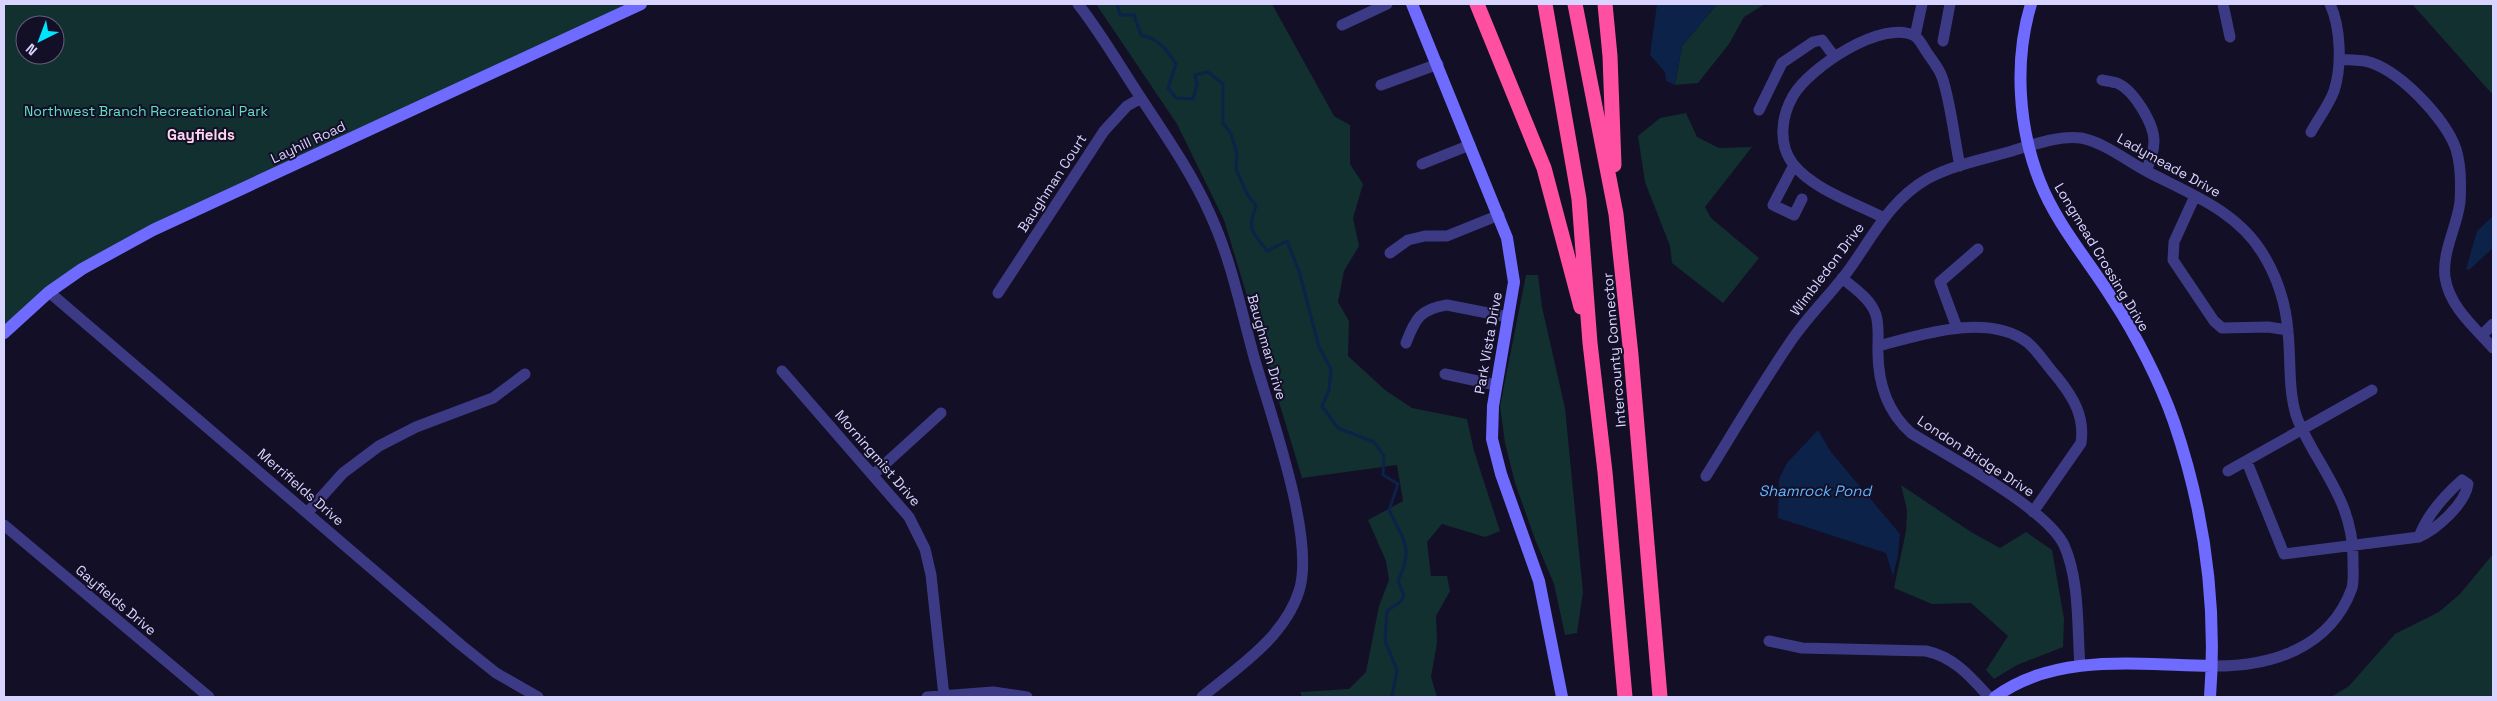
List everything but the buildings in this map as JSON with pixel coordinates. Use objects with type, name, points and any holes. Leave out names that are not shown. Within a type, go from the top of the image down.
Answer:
[{"type":"highway","points":[[1477,4],[1544,168],[1590,343]]},
{"type":"highway","name":"Intercounty Connector","points":[[1545,4],[1579,199],[1590,343],[1605,472],[1625,697]]},
{"type":"highway","name":"Intercounty Connector","points":[[1575,4],[1616,214],[1632,355],[1660,697]]},
{"type":"highway","points":[[1604,4],[1610,56],[1616,214]]},
{"type":"street","name":"Layhill Road","points":[[4,333],[49,292],[82,269],[153,230],[641,4]]},
{"type":"street","name":"Baughman Drive","points":[[1078,4],[1189,172],[1210,214],[1224,250],[1289,480],[1303,556],[1300,590],[1288,617],[1268,642],[1202,697]]},
{"type":"street","points":[[1342,25],[1387,4]]},
{"type":"street","name":"Park Vista Drive","points":[[1412,4],[1499,215],[1507,238],[1513,265],[1514,282],[1493,406],[1492,439],[1500,474],[1539,581],[1562,697]]},
{"type":"street","points":[[1914,36],[1922,4]]},
{"type":"street","points":[[1943,41],[1950,4]]},
{"type":"street","name":"Longmead Crossing Drive","points":[[2031,4],[2021,53],[2022,103],[2028,146],[2040,182],[2053,208],[2115,302],[2148,365],[2174,421],[2204,541],[2210,595],[2210,697]]},
{"type":"street","points":[[2223,4],[2230,37]]},
{"type":"street","points":[[2311,132],[2333,92],[2338,72],[2337,28],[2330,4]]},
{"type":"street","points":[[1884,218],[1818,184],[1794,165],[1788,156],[1783,136],[1786,113],[1794,95],[1834,56],[1888,32],[1914,36],[1942,76],[1960,166]]},
{"type":"street","points":[[1759,110],[1782,63],[1813,42],[1822,40],[1834,56]]},
{"type":"street","points":[[2338,59],[2366,62],[2392,73],[2419,98],[2448,132],[2456,151],[2461,185],[2460,205],[2446,256],[2445,277],[2452,302],[2493,348]]},
{"type":"street","points":[[1381,85],[1438,64]]},
{"type":"street","points":[[2102,80],[2119,84],[2140,105],[2152,125],[2153,153],[2146,171]]},
{"type":"street","name":"Baughman Court","points":[[998,293],[1104,131],[1127,106],[1141,98]]},
{"type":"street","name":"Ladymeade Drive","points":[[2028,146],[2053,140],[2080,138],[2103,146],[2146,171],[2215,206],[2249,235],[2263,253],[2279,286],[2288,330],[2291,391],[2302,430],[2337,492],[2351,525],[2354,544],[2353,585],[2341,610],[2320,633],[2295,653],[2260,664],[2211,666]]},
{"type":"street","points":[[1422,164],[1470,145]]},
{"type":"street","name":"Wimbledon Drive","points":[[1706,476],[1792,339],[1842,278],[1884,218],[1901,199],[1919,185],[1960,166],[2028,146]]},
{"type":"street","points":[[1794,165],[1773,205],[1794,215],[1802,199]]},
{"type":"street","points":[[2194,196],[2174,242],[2173,260],[2214,321],[2222,328],[2268,327],[2288,330]]},
{"type":"street","points":[[1390,254],[1408,240],[1425,236],[1448,236],[1499,215]]},
{"type":"street","points":[[1957,328],[1940,282],[1978,249]]},
{"type":"street","name":"London Bridge Drive","points":[[1842,278],[1867,300],[1876,314],[1878,378],[1887,403],[1899,422],[1911,432],[2016,499],[2056,533],[2064,546],[2073,576],[2080,666]]},
{"type":"street","name":"Merrifields Drive","points":[[49,292],[496,673],[538,697]]},
{"type":"street","points":[[1406,343],[1413,324],[1420,314],[1438,306],[1447,305],[1508,317]]},
{"type":"street","points":[[2482,335],[2493,324]]},
{"type":"street","points":[[1878,346],[1939,330],[1980,327],[2010,334],[2027,342],[2070,393],[2081,417],[2081,443],[2033,512]]},
{"type":"street","name":"Morningmist Drive","points":[[782,371],[874,474],[909,517],[925,549],[931,575],[944,696]]},
{"type":"street","points":[[308,512],[342,473],[379,446],[416,427],[493,398],[525,374]]},
{"type":"street","points":[[1445,374],[1496,385]]},
{"type":"street","points":[[2228,471],[2372,390]]},
{"type":"street","points":[[874,474],[942,413]]},
{"type":"street","points":[[2247,462],[2284,554],[2419,537],[2435,530],[2467,493],[2468,484],[2462,480],[2455,486],[2424,522],[2419,537]]},
{"type":"street","name":"Gayfields Drive","points":[[4,525],[209,697]]},
{"type":"street","points":[[1769,641],[1802,648],[1926,651],[1940,654],[1957,664],[1988,697]]},
{"type":"street","points":[[1995,697],[2008,688],[2036,675],[2080,666],[2211,666]]},
{"type":"street","points":[[927,697],[993,692],[1028,697]]},
{"type":"green space","name":"Northwest Branch Recreational Park","points":[[4,4],[641,4],[107,250],[4,333]]},
{"type":"green space","points":[[1096,4],[1272,4],[1334,116],[1350,125],[1350,164],[1363,184],[1353,218],[1359,246],[1344,271],[1338,302],[1349,321],[1348,356],[1385,390],[1412,408],[1467,419],[1474,451],[1500,531],[1485,537],[1442,524],[1427,542],[1431,576],[1447,576],[1450,591],[1436,616],[1437,643],[1431,677],[1437,697],[1302,697],[1300,692],[1349,689],[1366,672],[1379,606],[1389,580],[1386,561],[1368,520],[1403,501],[1397,465],[1302,478],[1224,220],[1177,124]]},
{"type":"green space","points":[[1717,4],[1765,4],[1744,17],[1729,44],[1698,83],[1675,85],[1682,46]]},
{"type":"green space","points":[[2412,4],[2493,4],[2493,95]]},
{"type":"green space","points":[[1686,113],[1697,137],[1719,148],[1752,147],[1705,207],[1711,218],[1759,258],[1723,303],[1672,263],[1670,246],[1645,182],[1638,136],[1660,118]]},
{"type":"green space","points":[[1526,275],[1538,275],[1542,307],[1565,408],[1583,592],[1577,633],[1565,635],[1554,584],[1535,539],[1515,483],[1505,443],[1500,406]]},
{"type":"green space","points":[[1901,485],[1971,532],[2000,548],[2026,532],[2052,550],[2064,619],[2063,647],[2017,665],[1994,679],[1986,670],[2008,636],[1971,603],[1932,604],[1894,588],[1906,531],[1907,510]]},
{"type":"green space","points":[[2493,554],[2493,697],[2331,697],[2349,686],[2395,634],[2439,612],[2460,594]]},
{"type":"water","points":[[1657,4],[1717,4],[1682,46],[1675,85],[1666,81],[1665,72],[1650,55]]},
{"type":"water","points":[[2493,216],[2493,248],[2469,270],[2466,269],[2477,231]]},
{"type":"water","name":"Shamrock Pond","points":[[1818,430],[1831,452],[1900,534],[1893,576],[1886,553],[1778,518],[1779,479],[1787,463]]},
{"type":"waterway","points":[[1117,4],[1120,15],[1134,15],[1141,35],[1153,39],[1162,45],[1176,64],[1168,88],[1176,98],[1193,99],[1197,85],[1195,75],[1208,72],[1223,84],[1223,123],[1231,134],[1237,154],[1236,169],[1247,194],[1256,206],[1252,221],[1253,230],[1267,251],[1287,241],[1299,271],[1319,347],[1331,369],[1329,390],[1322,406],[1338,428],[1374,442],[1384,456],[1383,475],[1398,484],[1389,510],[1403,537],[1406,552],[1403,569],[1398,581],[1404,596],[1400,602],[1387,611],[1385,641],[1397,670],[1392,697]]},
{"type":"district","name":"Gayfields","points":[[201,135]]}]
